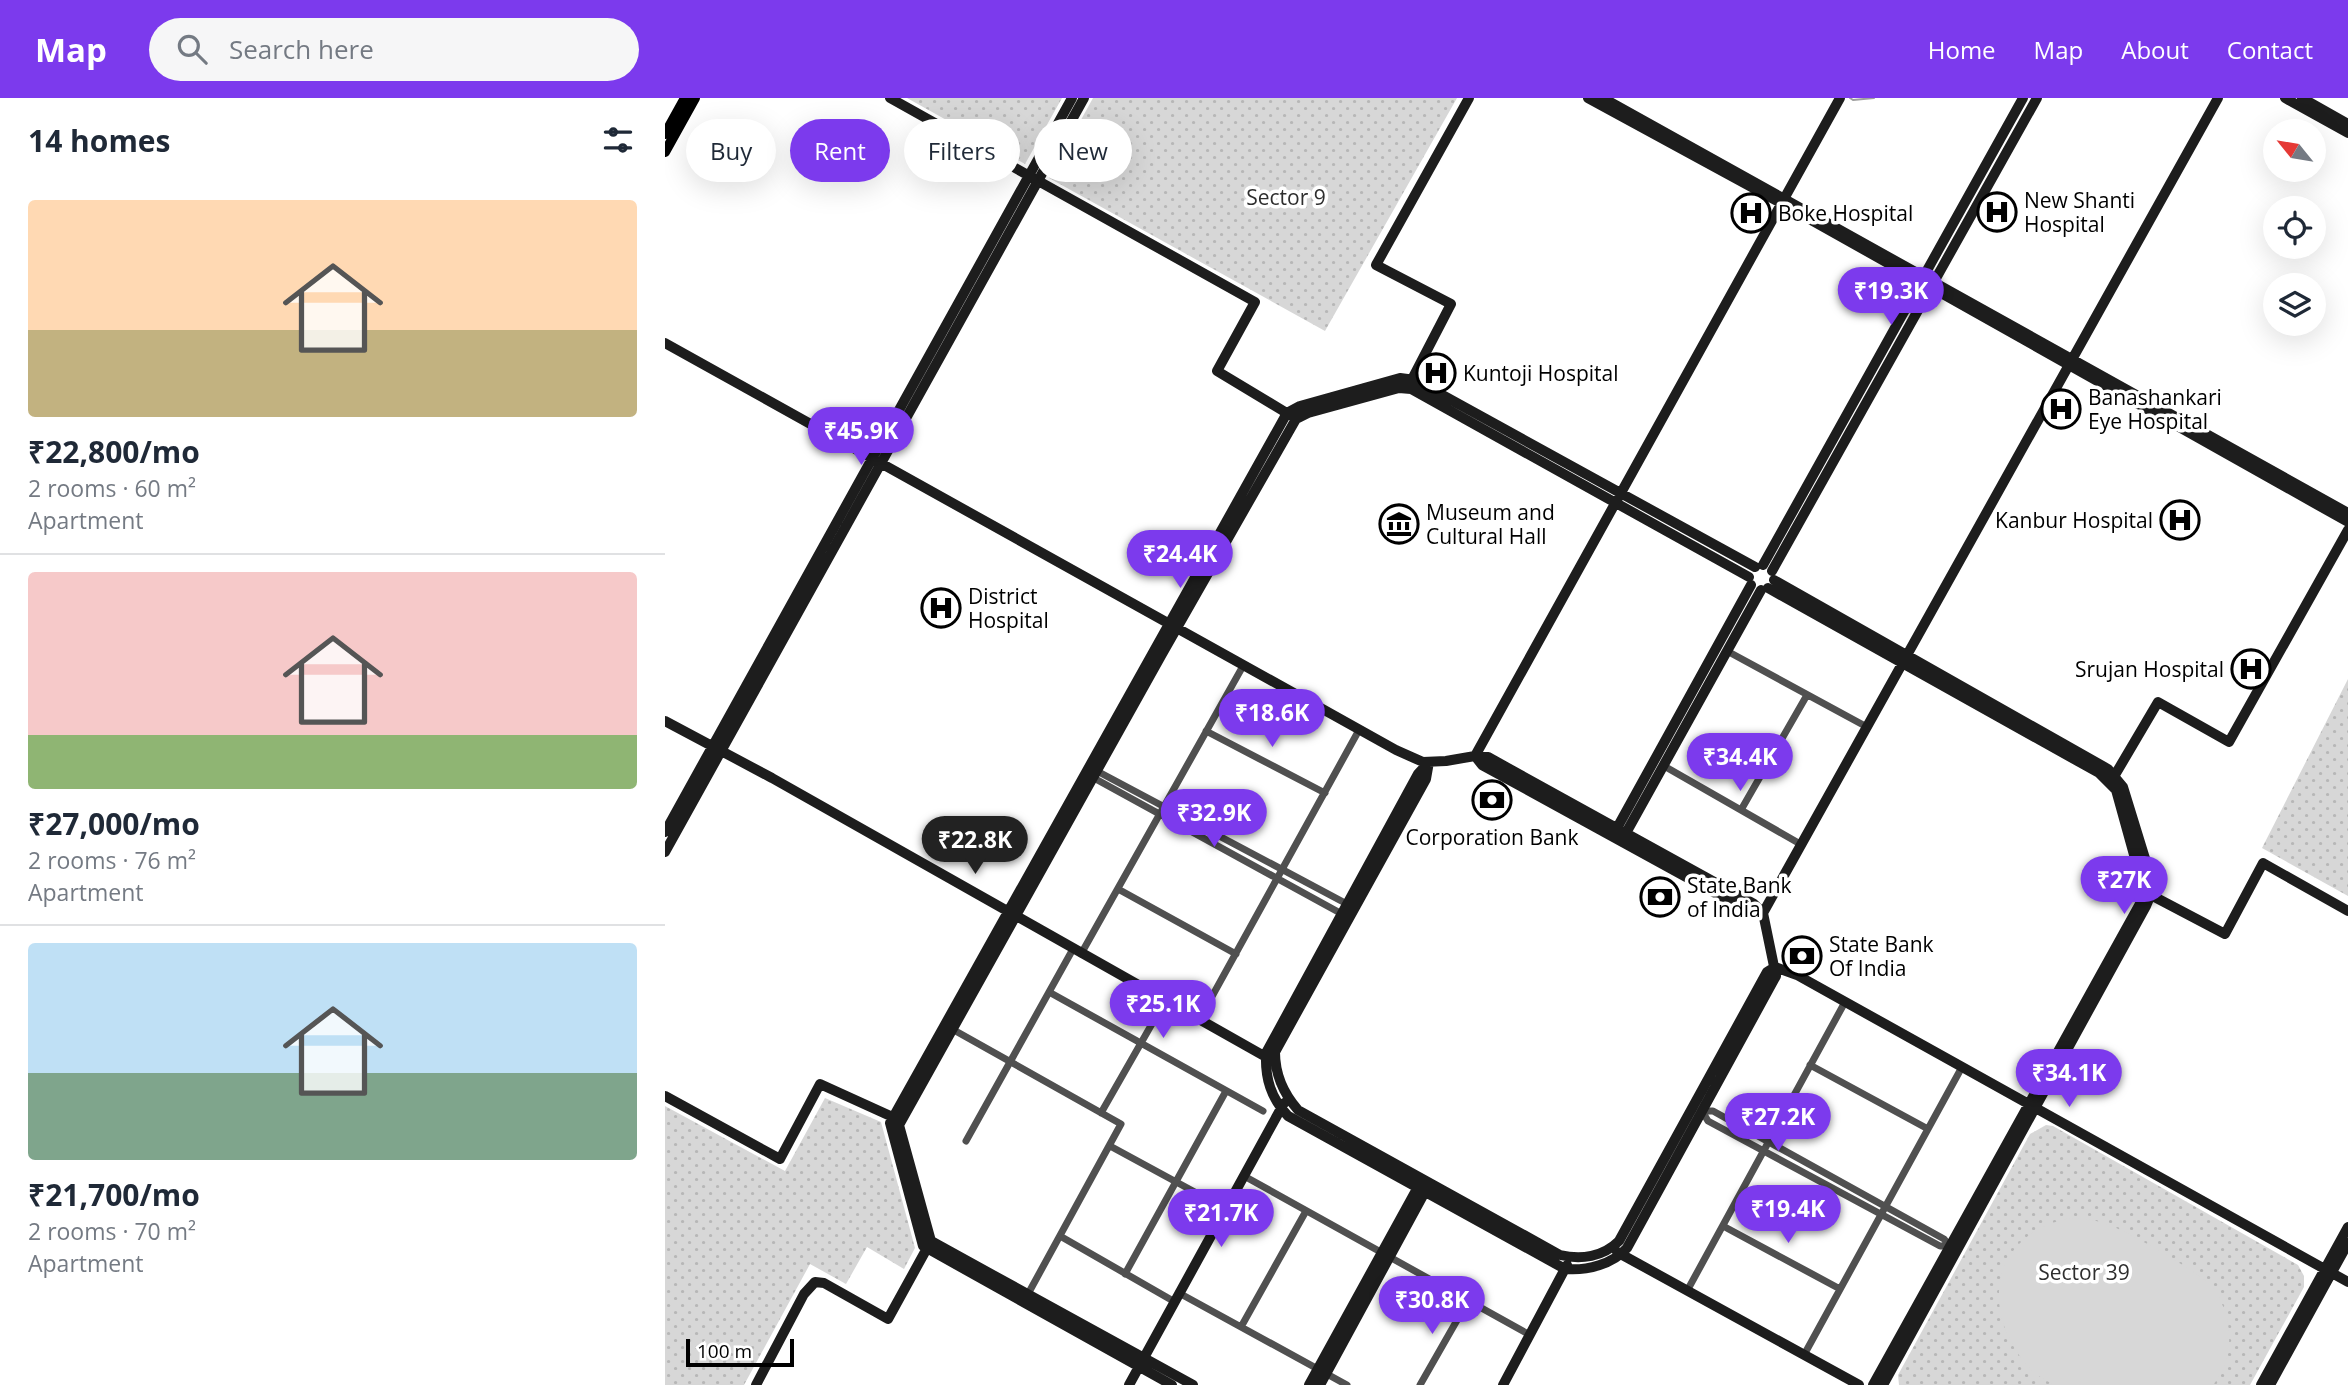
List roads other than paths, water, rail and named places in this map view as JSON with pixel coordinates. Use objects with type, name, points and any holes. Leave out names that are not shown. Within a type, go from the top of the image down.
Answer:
[{"type":"main road","points":[[665,134],[685,98]]},
{"type":"main road","points":[[665,152],[695,98]]},
{"type":"street","points":[[890,98],[1255,302],[1217,371],[1292,416],[1409,384],[1451,304],[1376,265],[1469,98]]},
{"type":"street","points":[[1033,179],[1072,98]]},
{"type":"street","points":[[665,852],[717,749],[876,461],[1033,179],[1084,98]]},
{"type":"street","points":[[1588,98],[1783,200]]},
{"type":"street","points":[[1603,98],[2348,522]]},
{"type":"street","points":[[1927,282],[2023,98]]},
{"type":"street","points":[[1621,834],[1927,282],[2036,98]]},
{"type":"street","points":[[1763,913],[2218,98]]},
{"type":"street","points":[[2285,98],[2348,133]]},
{"type":"street","points":[[2302,98],[2348,124]]},
{"type":"street","points":[[1475,756],[1839,100]]},
{"type":"street","points":[[665,343],[1396,750],[1423,762],[1475,756]]},
{"type":"street","points":[[2070,362],[2348,513]]},
{"type":"street","points":[[1409,384],[1411,389],[1618,499],[1905,660],[2108,769],[2113,779],[2123,788],[2151,878],[2148,893],[1883,1385]]},
{"type":"street","points":[[897,1119],[1292,416]]},
{"type":"street","points":[[2113,779],[2158,702],[2229,742],[2348,530]]},
{"type":"street","points":[[1621,834],[1664,766],[1727,651],[1762,578]]},
{"type":"street","points":[[1727,651],[1867,727]]},
{"type":"street","points":[[966,1142],[1049,992],[1118,889],[1243,666]]},
{"type":"street","points":[[1741,810],[1807,695]]},
{"type":"street","points":[[665,721],[1271,1058],[1287,1098],[1298,1110],[1565,1269],[1580,1269],[1616,1260],[1619,1241],[1767,972],[1775,967]]},
{"type":"street","points":[[1199,1020],[1359,730]]},
{"type":"street","points":[[1206,731],[1325,793]]},
{"type":"street","points":[[665,832],[717,749]]},
{"type":"street","points":[[1429,762],[1418,774],[1277,1032],[1266,1069],[1275,1102],[1288,1116],[1560,1255],[1571,1258],[1616,1252],[1627,1248],[1776,976],[1763,913],[1754,904],[1482,765],[1475,756]]},
{"type":"street","points":[[1271,1058],[1426,779],[1429,762]]},
{"type":"street","points":[[1664,766],[1802,845]]},
{"type":"street","points":[[1092,773],[1164,806],[1347,904]]},
{"type":"street","points":[[1092,773],[1159,814],[1342,914]]},
{"type":"street","points":[[2148,893],[2225,934],[2263,863],[2348,911]]},
{"type":"street","points":[[1118,889],[1235,954]]},
{"type":"street","points":[[1012,915],[952,1030],[897,1119],[890,1124],[923,1246],[929,1245],[1028,1294],[1141,1362],[1172,1385]]},
{"type":"street","points":[[1775,967],[1797,975],[2348,1282]]},
{"type":"street","points":[[1049,992],[1263,1111]]},
{"type":"street","points":[[1101,1113],[1165,1000]]},
{"type":"street","points":[[1687,1291],[1845,1002]]},
{"type":"street","points":[[952,1030],[1121,1124],[1028,1294]]},
{"type":"street","points":[[1810,1065],[1928,1129]]},
{"type":"street","points":[[1804,1355],[1962,1067]]},
{"type":"street","points":[[665,1096],[780,1159],[820,1084],[897,1119]]},
{"type":"street","points":[[1125,1274],[1226,1091]]},
{"type":"street","points":[[1129,1385],[1287,1098]]},
{"type":"street","points":[[1873,1385],[2032,1106]]},
{"type":"street","points":[[1702,1111],[1713,1111],[1944,1239],[1950,1247]]},
{"type":"street","points":[[1702,1111],[1708,1121],[1940,1246],[1950,1247]]},
{"type":"street","points":[[1109,1146],[1226,1209]]},
{"type":"street","points":[[1244,1177],[1530,1335]]},
{"type":"street","points":[[1309,1385],[1322,1371],[1424,1187]]},
{"type":"street","points":[[1241,1327],[1306,1211]]},
{"type":"street","points":[[1723,1226],[1840,1289]]},
{"type":"street","points":[[2270,1385],[2348,1227]]},
{"type":"street","points":[[1060,1236],[1125,1274],[1241,1327],[1347,1385]]},
{"type":"street","points":[[2261,1385],[2328,1271],[2348,1243]]},
{"type":"street","points":[[929,1245],[1141,1362],[1193,1385]]},
{"type":"street","points":[[756,1385],[810,1286],[815,1282],[824,1283],[888,1319],[929,1245]]},
{"type":"street","points":[[1616,1252],[1859,1385]]},
{"type":"street","points":[[1503,1385],[1571,1258]]},
{"type":"street","points":[[1420,1385],[1468,1301]]},
{"type":"street","points":[[1319,1385],[1322,1371]]},
{"type":"waterway","points":[[1850,98],[1874,98]]},
{"type":"place","name":"New Shanti Hospital","points":[[1997,212]]},
{"type":"place","name":"Boke Hospital","points":[[1751,213]]},
{"type":"place","name":"Kuntoji Hospital","points":[[1436,373]]},
{"type":"place","name":"Banashankari Eye Hospital","points":[[2061,409]]},
{"type":"place","name":"Kanbur Hospital","points":[[2180,520]]},
{"type":"place","name":"Museum and Cultural Hall","points":[[1399,524]]},
{"type":"place","name":"District Hospital","points":[[941,608]]},
{"type":"place","name":"Srujan Hospital","points":[[2251,669]]},
{"type":"place","name":"Corporation Bank","points":[[1492,800]]},
{"type":"place","name":"State Bank of India","points":[[1660,897]]},
{"type":"place","name":"State Bank Of India","points":[[1802,956]]},
{"type":"park label","name":"Sector 9","points":[[1286,197]]},
{"type":"park label","name":"Sector 39","points":[[2084,1272]]}]
